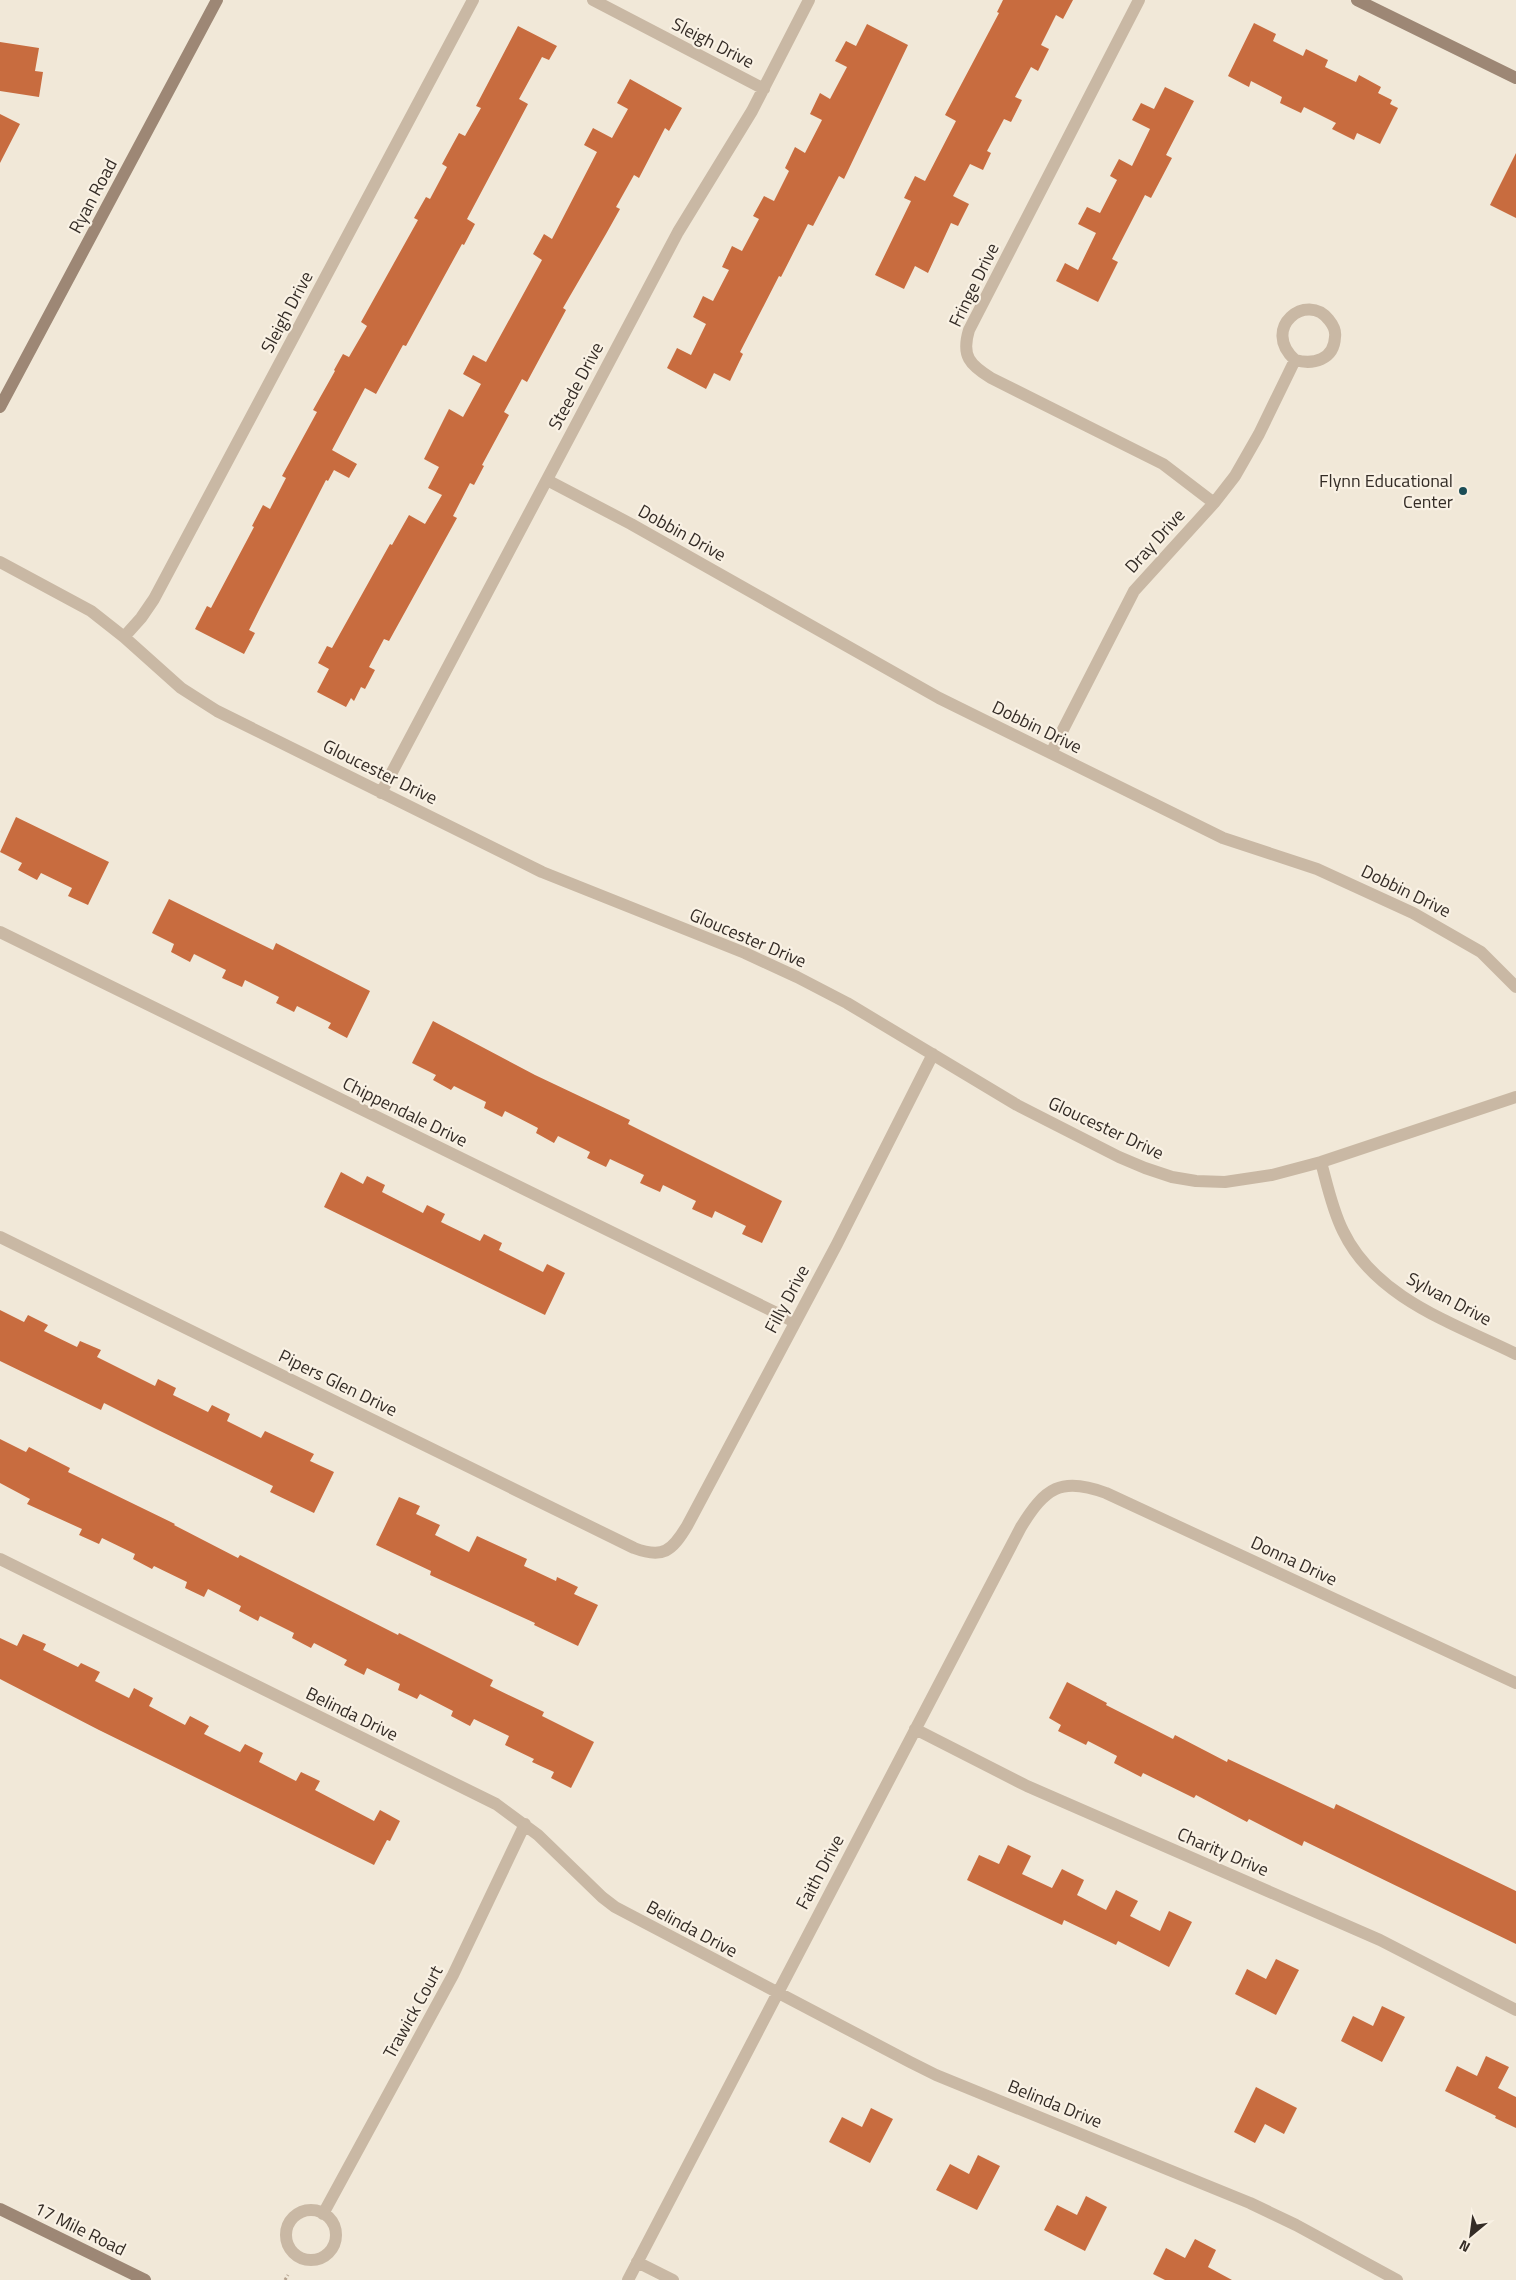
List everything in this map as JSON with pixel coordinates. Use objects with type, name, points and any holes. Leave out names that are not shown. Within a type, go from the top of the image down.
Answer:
[{"type":"main road","name":"Ryan Road","points":[[0,408],[217,0]]},
{"type":"main road","points":[[1357,0],[1516,78]]},
{"type":"main road","name":"17 Mile Road","points":[[0,2209],[145,2280]]},
{"type":"street","name":"Sleigh Drive","points":[[124,637],[154,600],[473,0]]},
{"type":"street","name":"Sleigh Drive","points":[[593,0],[764,89]]},
{"type":"street","name":"Steede Drive","points":[[381,793],[678,232],[764,89],[810,0]]},
{"type":"street","name":"Fringe Drive","points":[[1139,0],[969,330],[965,343],[966,355],[976,368],[1163,464],[1214,503]]},
{"type":"street","points":[[1305,310],[1316,311],[1326,316],[1333,325],[1335,336],[1333,347],[1327,356],[1317,362],[1306,363],[1295,360],[1287,352],[1282,342],[1282,331],[1286,321],[1294,313],[1305,310]]},
{"type":"street","name":"Dray Drive","points":[[1051,753],[1134,591],[1214,503],[1235,476],[1295,360]]},
{"type":"street","name":"Dobbin Drive","points":[[547,480],[631,524],[939,698],[1224,838],[1317,869],[1413,913],[1481,952],[1516,987]]},
{"type":"street","name":"Gloucester Drive","points":[[0,562],[85,608],[124,637],[181,688],[200,701],[542,872],[745,953],[797,977],[847,1003],[1017,1105],[1119,1157],[1145,1168],[1172,1177],[1196,1181],[1224,1182],[1272,1175],[1321,1162],[1516,1097]]},
{"type":"street","name":"Chippendale Drive","points":[[0,932],[795,1322]]},
{"type":"street","name":"Filly Drive","points":[[662,1553],[678,1542],[687,1526],[837,1244],[933,1054]]},
{"type":"street","name":"Sylvan Drive","points":[[1321,1162],[1342,1229],[1353,1249],[1367,1268],[1387,1286],[1412,1302],[1516,1354]]},
{"type":"street","name":"Pipers Glen Drive","points":[[0,1236],[634,1548],[645,1552],[662,1553]]},
{"type":"street","name":"Donna Drive","points":[[1055,1489],[1070,1485],[1087,1486],[1106,1493],[1516,1682]]},
{"type":"street","name":"Faith Drive","points":[[628,2280],[1021,1527],[1035,1504],[1055,1489]]},
{"type":"street","name":"Belinda Drive","points":[[0,1559],[496,1804],[525,1824],[615,1907],[777,1993],[936,2075],[1250,2203],[1304,2229],[1398,2280]]},
{"type":"street","name":"Charity Drive","points":[[915,1729],[1027,1786],[1380,1940],[1516,2010]]},
{"type":"street","name":"Trawick Court","points":[[323,2214],[453,1975],[525,1824]]},
{"type":"street","points":[[637,2262],[673,2280]]},
{"type":"path","points":[[285,2280],[288,2275]]},
{"type":"building","points":[[1003,0],[1073,0],[1063,19],[1056,15],[1041,45],[1049,49],[1038,71],[1031,67],[1015,97],[1022,100],[1011,122],[1004,119],[987,151],[991,153],[983,170],[970,164],[953,196],[969,204],[958,226],[951,223],[928,273],[915,266],[904,289],[875,275],[911,201],[904,198],[915,176],[925,181],[956,121],[945,115],[999,13],[997,12]]},
{"type":"building","points":[[1254,23],[1276,34],[1273,41],[1303,56],[1306,49],[1328,60],[1325,67],[1356,82],[1359,75],[1381,87],[1378,93],[1392,100],[1390,104],[1398,108],[1380,144],[1357,133],[1354,140],[1332,129],[1336,123],[1304,107],[1301,113],[1280,103],[1282,97],[1251,81],[1249,87],[1228,76]]},
{"type":"building","points":[[867,24],[908,45],[844,179],[839,176],[813,226],[808,224],[740,352],[743,354],[730,381],[714,373],[706,389],[667,368],[677,348],[691,355],[706,324],[693,317],[703,296],[713,301],[729,270],[722,267],[732,246],[742,251],[759,219],[753,216],[764,196],[774,201],[789,171],[785,168],[795,147],[805,153],[822,120],[810,114],[820,93],[830,99],[847,67],[835,61],[846,41],[856,46]]},
{"type":"building","points":[[518,26],[557,46],[549,60],[542,57],[519,99],[528,104],[467,219],[475,224],[464,245],[462,244],[406,346],[403,345],[376,394],[365,388],[332,450],[357,464],[349,478],[334,470],[328,481],[326,480],[249,630],[255,633],[244,654],[195,629],[207,606],[211,608],[254,527],[252,526],[263,505],[270,509],[286,478],[282,476],[317,412],[313,410],[343,354],[349,357],[367,326],[361,322],[418,220],[414,218],[426,197],[430,199],[447,167],[442,164],[459,133],[465,136],[481,108],[476,106]]},
{"type":"building","points":[[0,42],[39,48],[35,71],[43,72],[39,97],[0,91]]},
{"type":"building","points":[[630,79],[682,108],[669,131],[665,128],[639,178],[634,175],[616,207],[620,209],[563,308],[566,310],[527,382],[522,379],[504,412],[509,415],[482,465],[484,466],[474,485],[470,483],[453,516],[457,518],[389,641],[384,639],[369,667],[375,670],[365,689],[361,687],[354,701],[351,698],[346,707],[317,692],[329,669],[318,663],[327,646],[332,648],[390,544],[392,545],[409,515],[425,524],[442,495],[428,488],[439,467],[424,459],[449,409],[463,417],[481,384],[463,374],[473,355],[486,362],[542,260],[533,254],[544,234],[552,239],[597,152],[584,145],[593,128],[612,138],[628,109],[617,103]]},
{"type":"building","points":[[1165,87],[1194,101],[1166,155],[1172,158],[1151,198],[1145,195],[1112,259],[1118,262],[1098,302],[1056,281],[1065,263],[1078,270],[1096,233],[1078,224],[1087,207],[1100,213],[1117,180],[1110,176],[1119,159],[1132,166],[1150,129],[1132,120],[1141,103],[1154,109]]},
{"type":"building","points":[[0,114],[20,124],[0,163]]},
{"type":"building","points":[[1516,153],[1516,218],[1490,205]]},
{"type":"building","points":[[16,817],[109,862],[88,905],[68,896],[72,888],[41,873],[37,880],[18,870],[22,863],[0,852]]},
{"type":"building","points":[[169,899],[273,950],[276,943],[370,991],[347,1038],[328,1028],[331,1023],[297,1006],[294,1012],[276,1003],[279,997],[245,980],[242,987],[222,978],[226,970],[194,954],[190,962],[171,952],[174,944],[152,933]]},
{"type":"building","points":[[433,1021],[535,1075],[630,1120],[628,1124],[782,1201],[762,1243],[742,1234],[746,1226],[715,1211],[712,1218],[692,1209],[696,1201],[663,1185],[660,1192],[640,1183],[644,1175],[610,1159],[606,1167],[587,1158],[590,1152],[558,1136],[554,1143],[536,1133],[538,1128],[505,1111],[502,1117],[484,1108],[486,1102],[454,1086],[451,1090],[433,1080],[436,1075],[412,1063]]},
{"type":"building","points":[[341,1172],[363,1184],[367,1176],[385,1185],[382,1192],[423,1213],[427,1205],[445,1214],[441,1222],[480,1241],[484,1234],[502,1243],[499,1250],[543,1272],[547,1264],[565,1273],[545,1315],[324,1207]]},
{"type":"building","points":[[0,1310],[24,1322],[28,1315],[48,1325],[44,1331],[77,1347],[80,1341],[101,1350],[97,1357],[155,1386],[158,1379],[176,1388],[173,1395],[208,1412],[212,1405],[230,1414],[227,1421],[261,1438],[265,1431],[314,1454],[310,1461],[334,1472],[314,1513],[270,1492],[273,1486],[104,1403],[101,1410],[0,1361]]},
{"type":"building","points":[[0,1439],[26,1452],[29,1447],[70,1468],[68,1472],[175,1524],[238,1558],[240,1555],[398,1635],[399,1633],[493,1680],[490,1686],[544,1712],[542,1716],[594,1742],[571,1788],[551,1778],[554,1772],[532,1762],[534,1759],[505,1745],[509,1736],[474,1719],[470,1726],[451,1716],[453,1711],[420,1694],[417,1699],[398,1690],[400,1684],[367,1668],[364,1675],[344,1665],[347,1660],[314,1643],[311,1648],[292,1638],[294,1633],[260,1616],[258,1621],[239,1611],[241,1606],[208,1589],[204,1597],[185,1588],[187,1582],[154,1566],[152,1569],[133,1559],[135,1554],[102,1538],[99,1544],[79,1535],[82,1529],[27,1504],[30,1499],[0,1483]]},
{"type":"building","points":[[399,1497],[420,1506],[416,1514],[440,1525],[435,1535],[469,1552],[477,1536],[527,1559],[524,1566],[556,1581],[557,1577],[578,1587],[574,1594],[598,1605],[578,1646],[534,1625],[535,1623],[430,1575],[431,1571],[376,1545]]},
{"type":"building","points":[[23,1634],[46,1644],[43,1650],[78,1667],[81,1663],[100,1672],[95,1681],[129,1698],[134,1688],[153,1698],[149,1706],[185,1725],[190,1716],[209,1726],[204,1734],[240,1752],[245,1744],[263,1753],[259,1762],[296,1781],[301,1772],[320,1781],[315,1790],[374,1821],[380,1810],[400,1821],[390,1841],[387,1840],[374,1865],[99,1730],[0,1679],[0,1638],[17,1646]]},
{"type":"building","points":[[1067,1682],[1107,1703],[1106,1705],[1173,1739],[1175,1735],[1227,1762],[1228,1759],[1334,1809],[1336,1804],[1516,1891],[1516,1944],[1304,1841],[1302,1846],[1249,1819],[1247,1822],[1196,1795],[1194,1798],[1143,1773],[1141,1777],[1114,1763],[1117,1756],[1088,1741],[1086,1745],[1058,1731],[1061,1725],[1049,1718]]},
{"type":"building","points":[[1008,1845],[1031,1856],[1022,1874],[1052,1888],[1062,1869],[1084,1880],[1077,1895],[1106,1910],[1116,1890],[1138,1901],[1130,1916],[1160,1931],[1169,1911],[1192,1922],[1169,1967],[1118,1941],[1116,1945],[1064,1920],[1062,1925],[967,1880],[979,1855],[999,1864]]},
{"type":"building","points":[[1276,1959],[1299,1970],[1276,2015],[1235,1994],[1247,1969],[1266,1979]]},
{"type":"building","points":[[1382,2006],[1405,2017],[1382,2062],[1341,2041],[1353,2016],[1373,2026]]},
{"type":"building","points":[[1486,2056],[1509,2067],[1498,2088],[1516,2097],[1516,2128],[1445,2091],[1457,2066],[1477,2076]]},
{"type":"building","points":[[1256,2087],[1297,2108],[1284,2134],[1265,2124],[1255,2143],[1234,2132]]},
{"type":"building","points":[[871,2108],[893,2119],[870,2163],[829,2142],[842,2117],[862,2127]]},
{"type":"building","points":[[978,2155],[1000,2166],[977,2210],[936,2190],[950,2164],[969,2174]]},
{"type":"building","points":[[1086,2196],[1107,2207],[1085,2251],[1044,2230],[1057,2205],[1077,2215]]},
{"type":"building","points":[[1195,2239],[1216,2250],[1208,2267],[1232,2280],[1165,2280],[1153,2274],[1166,2248],[1185,2258]]},
{"type":"place","name":"Flynn Educational Center","points":[[1463,491]]}]
